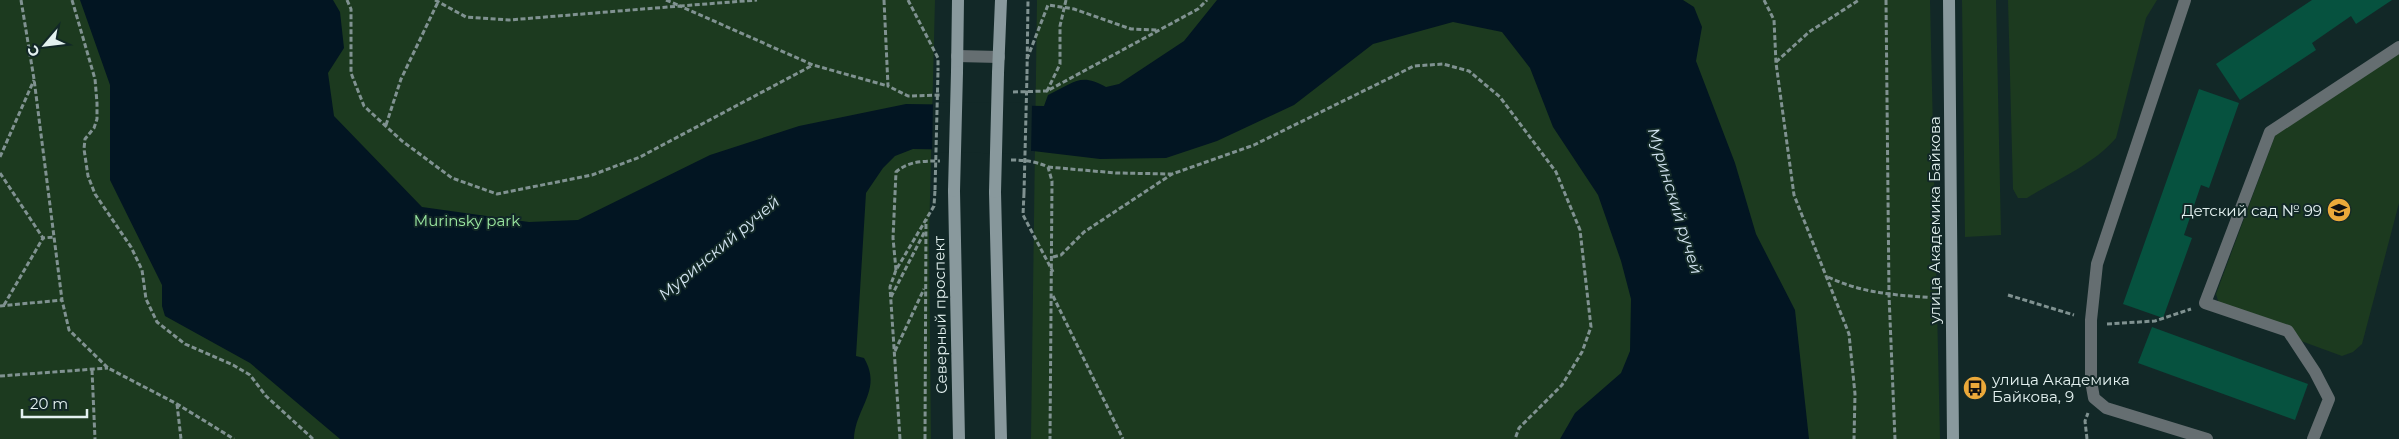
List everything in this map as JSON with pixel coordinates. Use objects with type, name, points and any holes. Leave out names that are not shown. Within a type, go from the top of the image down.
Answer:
[{"type":"main road","points":[[958,0],[958,56]]},
{"type":"main road","points":[[1001,0],[995,192],[1001,439]]},
{"type":"main road","name":"улица Академика Байкова","points":[[1949,0],[1950,299],[1954,439]]},
{"type":"main road","name":"Северный проспект","points":[[958,56],[954,191],[959,439]]},
{"type":"lane","points":[[2185,0],[2097,264],[2091,320],[2091,381],[2094,398],[2106,408],[2207,439]]},
{"type":"lane","points":[[2313,439],[2329,399],[2316,372],[2288,331],[2205,303],[2270,132],[2399,47]]},
{"type":"lane","points":[[958,56],[999,56]]},
{"type":"path","points":[[21,0],[34,79],[62,300],[69,330],[108,368],[177,404],[234,439]]},
{"type":"path","points":[[72,0],[95,79],[97,119],[94,128],[85,139],[84,149],[88,176],[96,194],[132,247],[142,270],[146,299],[157,322],[184,344],[233,364],[250,375],[266,396],[313,439]]},
{"type":"path","points":[[347,0],[351,9],[351,73],[364,106],[402,141],[452,178],[497,194],[592,175],[640,157],[813,66]]},
{"type":"path","points":[[666,0],[813,66],[888,86]]},
{"type":"path","points":[[386,125],[400,78],[436,1],[466,17],[509,20],[757,0]]},
{"type":"path","points":[[908,0],[938,58]]},
{"type":"path","points":[[1028,0],[1023,215],[1053,272]]},
{"type":"path","points":[[1066,0],[1060,26],[1060,64],[1047,91],[1198,10],[1207,0]]},
{"type":"path","points":[[1764,0],[1774,20],[1776,63],[1794,195],[1849,334],[1855,394],[1854,439]]},
{"type":"path","points":[[1776,63],[1809,32],[1859,0]]},
{"type":"path","points":[[1886,0],[1889,295],[1895,439]]},
{"type":"path","points":[[1027,59],[1048,5],[1064,8],[1131,29],[1158,30]]},
{"type":"path","points":[[1053,257],[1061,255],[1084,232],[1172,174],[1254,145],[1414,66],[1444,64],[1469,71],[1500,97],[1556,172],[1580,230],[1591,327],[1582,352],[1562,385],[1519,428],[1515,439]]},
{"type":"path","points":[[900,439],[890,287],[896,270],[934,206],[938,71]]},
{"type":"path","points":[[0,157],[34,79]]},
{"type":"path","points":[[1010,160],[1029,160],[1048,167],[1116,173],[1172,174]]},
{"type":"path","points":[[896,270],[893,238],[896,172],[903,166],[913,163],[942,161]]},
{"type":"path","points":[[1048,167],[1052,181],[1053,257],[1050,439]]},
{"type":"path","points":[[0,172],[43,238]]},
{"type":"path","points":[[925,439],[926,218]]},
{"type":"path","points":[[891,297],[925,231]]},
{"type":"path","points":[[43,238],[55,238]]},
{"type":"path","points":[[2,305],[43,238]]},
{"type":"path","points":[[1828,277],[1850,288],[1889,295],[1950,299]]},
{"type":"path","points":[[894,354],[925,286]]},
{"type":"path","points":[[1052,294],[1123,439]]},
{"type":"path","points":[[2,305],[62,300]]},
{"type":"path","points":[[0,376],[108,368]]},
{"type":"path","points":[[92,370],[95,439]]},
{"type":"path","points":[[2087,439],[2085,421],[2094,398]]},
{"type":"path","points":[[177,404],[181,439]]},
{"type":"green space","name":"Murinsky park","points":[[0,0],[935,0],[929,237],[931,439],[0,439]]},
{"type":"green space","points":[[1037,0],[1930,0],[1940,439],[1031,439]]},
{"type":"green space","points":[[1962,0],[1996,0],[2001,235],[1965,237]]},
{"type":"green space","points":[[2008,0],[2157,0],[2146,18],[2116,138],[2086,164],[2027,198],[2018,198],[2013,189]]},
{"type":"green space","name":"Детский сад № 99","points":[[2399,44],[2399,203],[2362,344],[2353,352],[2342,356],[2230,315],[2219,304],[2216,294],[2279,125]]},
{"type":"water","name":"Муринский ручей","points":[[80,0],[333,0],[340,12],[344,48],[328,73],[334,116],[422,207],[529,222],[578,220],[710,155],[799,126],[906,104],[1044,106],[1048,95],[1077,81],[1090,80],[1106,87],[1119,84],[1184,41],[1217,0],[1683,0],[1694,7],[1702,27],[1696,61],[1735,163],[1756,234],[1795,310],[1809,439],[1560,439],[1575,413],[1621,373],[1630,351],[1631,299],[1621,261],[1598,195],[1553,127],[1530,68],[1502,32],[1453,22],[1373,44],[1294,105],[1217,141],[1166,158],[1100,159],[1033,151],[913,149],[895,156],[883,168],[866,193],[856,356],[864,358],[871,380],[855,428],[854,439],[340,439],[250,363],[165,316],[162,306],[162,285],[110,180],[110,85]]},
{"type":"pier","points":[[933,102],[1032,103],[1031,154],[932,152]]},
{"type":"building","points":[[2312,0],[2392,0],[2356,24],[2351,16],[2312,43],[2316,50],[2240,100],[2216,64]]},
{"type":"building","points":[[2199,89],[2239,103],[2209,188],[2201,185],[2184,235],[2192,238],[2163,318],[2123,304]]},
{"type":"building","points":[[2152,327],[2308,384],[2295,420],[2138,363]]},
{"type":"place","name":"Детский сад № 99","points":[[2339,210]]},
{"type":"place","name":"улица Академика Байкова, 9","points":[[1975,388]]}]
